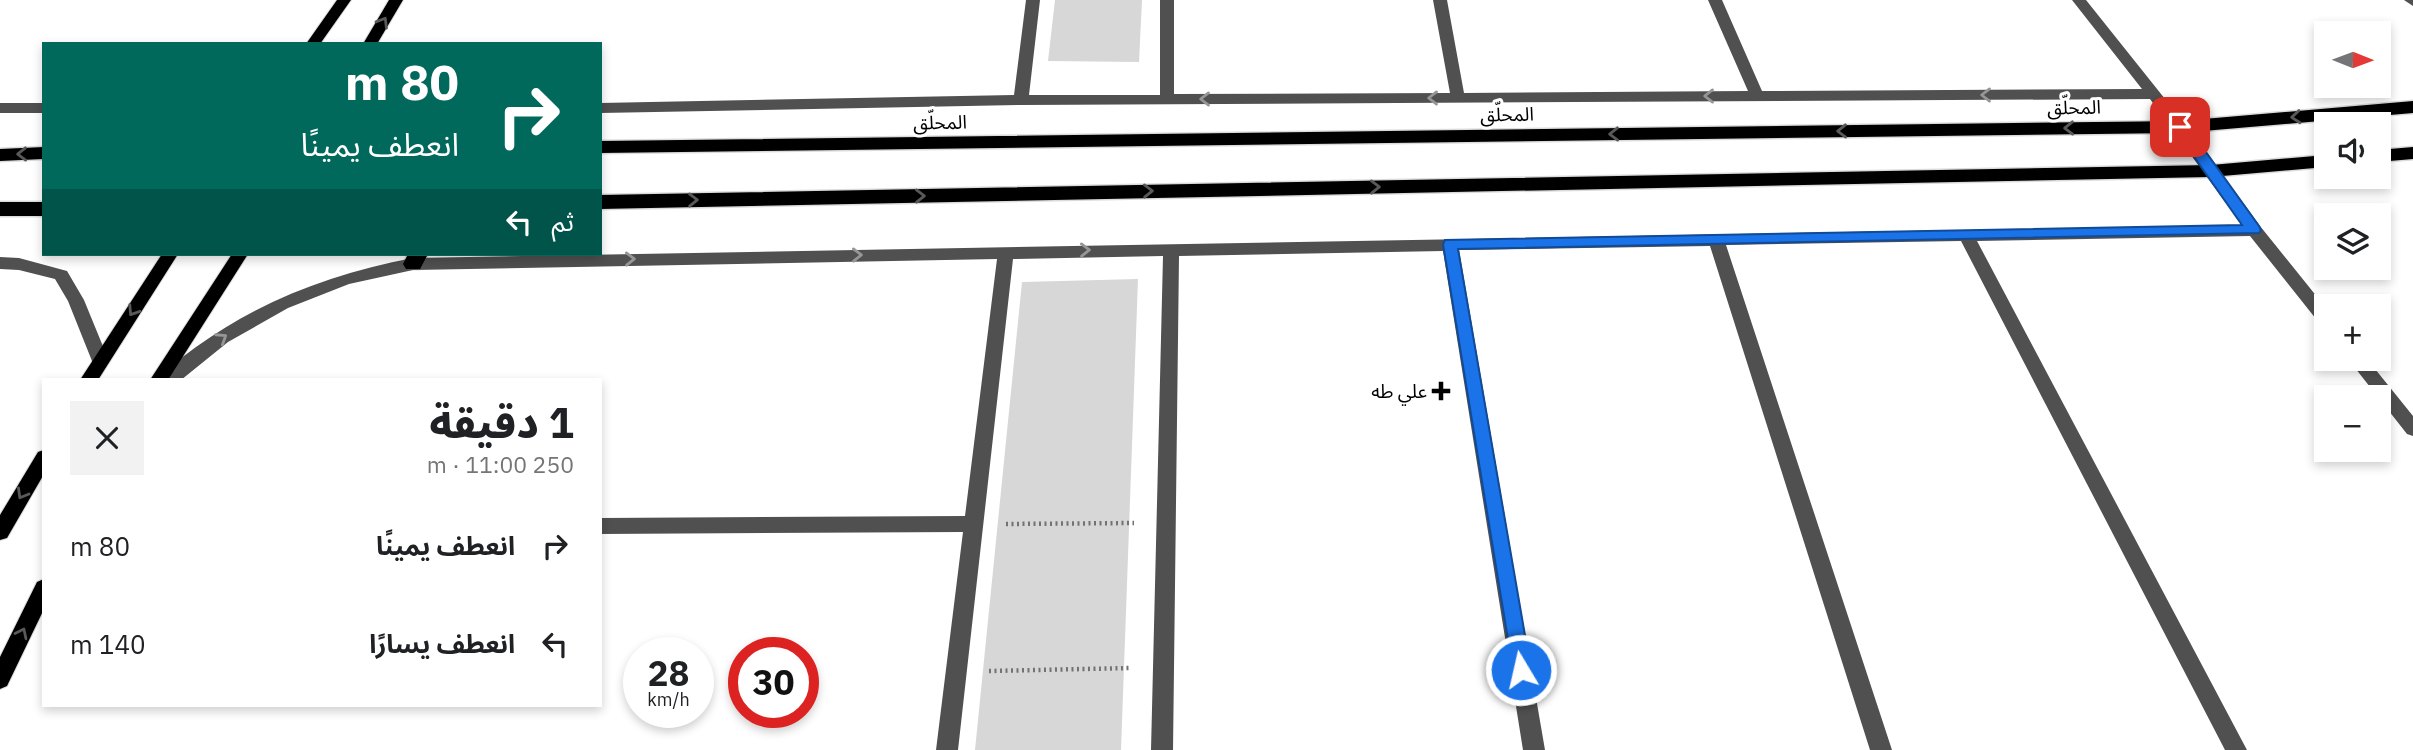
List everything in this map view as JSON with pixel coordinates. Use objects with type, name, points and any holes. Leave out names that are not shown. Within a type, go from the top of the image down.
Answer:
[{"type":"highway","name":"المحلّق","points":[[602,147],[2180,127],[2413,107]]},
{"type":"highway","points":[[0,155],[42,153]]},
{"type":"highway","points":[[2391,155],[2413,153]]},
{"type":"highway","points":[[602,202],[2211,171],[2314,162]]},
{"type":"highway","points":[[0,209],[42,209]]},
{"type":"main road","points":[[316,40],[344,0]]},
{"type":"main road","points":[[371,42],[396,0]]},
{"type":"main road","points":[[90,378],[169,256]]},
{"type":"main road","points":[[160,378],[239,256]]},
{"type":"main road","points":[[1,529],[42,460]]},
{"type":"main road","points":[[0,679],[42,592]]},
{"type":"street","points":[[1021,100],[1033,0]]},
{"type":"street","points":[[1167,0],[1167,99]]},
{"type":"street","points":[[1440,0],[1458,97]]},
{"type":"street","points":[[1715,0],[1757,96]]},
{"type":"street","points":[[2079,0],[2180,127],[2253,230],[2314,305]]},
{"type":"street","points":[[602,108],[1021,100],[2152,94]]},
{"type":"street","points":[[0,108],[42,108]]},
{"type":"street","points":[[171,378],[204,350],[271,309],[341,280],[415,259],[2253,230]]},
{"type":"street","points":[[1966,235],[2236,750]]},
{"type":"street","points":[[1716,239],[1881,750]]},
{"type":"street","points":[[1450,244],[1534,750]]},
{"type":"street","points":[[1162,750],[1171,248]]},
{"type":"street","points":[[947,750],[1006,251]]},
{"type":"street","points":[[0,263],[19,264],[61,275],[76,300],[100,360]]},
{"type":"street","points":[[2367,371],[2413,429]]},
{"type":"street","points":[[602,526],[974,524]]},
{"type":"path","points":[[974,524],[1166,523]]},
{"type":"path","points":[[956,671],[1164,668]]},
{"type":"shaded area","points":[[1055,0],[1142,0],[1139,62],[1048,61]]},
{"type":"shaded area","points":[[1138,279],[1121,750],[975,750],[1022,282]]},
{"type":"place","name":"علي طه","points":[[1441,391]]},
{"type":"route","points":[[1521,670],[1450,244],[2253,230],[2180,127]]}]
